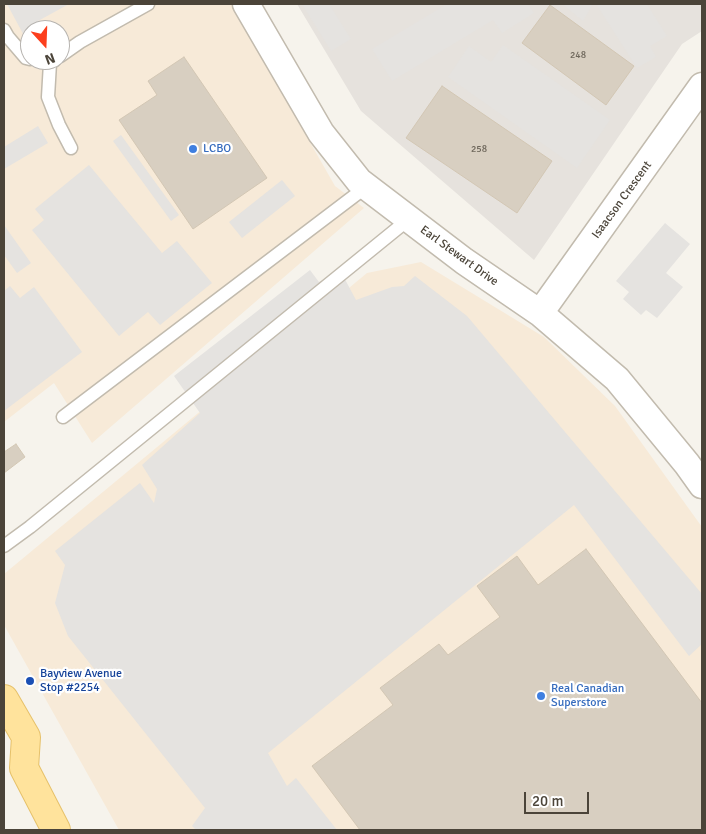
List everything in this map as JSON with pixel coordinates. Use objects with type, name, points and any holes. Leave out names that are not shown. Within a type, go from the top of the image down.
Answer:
[{"type":"main road","points":[[4,699],[26,737],[14,765],[56,830]]},
{"type":"street","name":"Earl Stewart Drive","points":[[246,4],[321,133],[359,181],[464,261],[540,313],[617,379],[702,484]]},
{"type":"street","name":"Isaacson Crescent","points":[[540,313],[702,86]]},
{"type":"lane","points":[[70,49],[148,4]]},
{"type":"lane","points":[[4,30],[20,51]]},
{"type":"lane","points":[[53,70],[48,97],[71,148]]},
{"type":"lane","points":[[63,417],[366,187]]},
{"type":"lane","points":[[4,546],[38,521],[409,219]]},
{"type":"shaded area","points":[[4,4],[231,4],[335,186],[364,208],[92,443],[54,383],[4,422]]},
{"type":"shaded area","points":[[7,4],[69,4],[40,20],[20,20],[20,28]]},
{"type":"shaded area","points":[[297,4],[702,4],[702,31],[682,44],[534,260],[361,111]]},
{"type":"shaded area","points":[[302,4],[329,4],[351,39],[331,51]]},
{"type":"shaded area","points":[[447,4],[528,4],[534,13],[502,33],[493,20],[392,81],[372,49]]},
{"type":"shaded area","points":[[562,4],[593,4],[583,21]]},
{"type":"shaded area","points":[[596,4],[647,4],[667,36],[650,46],[656,57],[637,68]]},
{"type":"shaded area","points":[[503,45],[610,120],[577,168],[448,77],[469,46],[491,62]]},
{"type":"shaded area","points":[[38,126],[48,143],[4,169],[4,147]]},
{"type":"shaded area","points":[[121,135],[179,215],[171,221],[113,141]]},
{"type":"shaded area","points":[[89,165],[162,253],[177,241],[212,283],[160,325],[148,312],[119,336],[32,230],[44,220],[35,209]]},
{"type":"shaded area","points":[[282,180],[295,196],[242,238],[229,222]]},
{"type":"shaded area","points":[[665,223],[690,244],[666,273],[683,287],[657,318],[646,310],[641,315],[623,299],[629,292],[616,281]]},
{"type":"shaded area","points":[[4,225],[31,263],[17,273],[4,255]]},
{"type":"shaded area","points":[[421,262],[544,337],[615,406],[702,527],[702,830],[119,830],[4,625],[4,574],[367,273]]},
{"type":"shaded area","points":[[310,270],[319,282],[340,270],[356,300],[392,287],[404,286],[415,276],[467,316],[702,594],[702,644],[689,656],[574,505],[268,753],[287,786],[296,778],[337,830],[196,830],[192,826],[205,808],[68,636],[55,603],[65,565],[55,551],[140,483],[154,503],[157,489],[142,465],[200,413],[174,376]]},
{"type":"shaded area","points":[[10,286],[20,298],[34,287],[82,352],[4,411],[4,291]]},
{"type":"building","points":[[550,5],[634,66],[606,105],[522,43]]},
{"type":"building","name":"LCBO","points":[[184,57],[267,178],[193,229],[119,120],[157,95],[148,81]]},
{"type":"building","points":[[442,86],[552,161],[517,213],[406,138]]},
{"type":"building","points":[[16,444],[25,457],[4,473],[4,452]]},
{"type":"building","name":"Real Canadian Superstore","points":[[586,549],[702,703],[702,830],[360,830],[312,766],[393,705],[380,688],[439,644],[448,655],[500,617],[477,586],[517,556],[538,585]]},
{"type":"place","name":"LCBO","points":[[193,149]]},
{"type":"place","name":"Bayview Avenue Stop #2254","points":[[30,681]]},
{"type":"place","name":"Real Canadian Superstore","points":[[541,696]]}]
